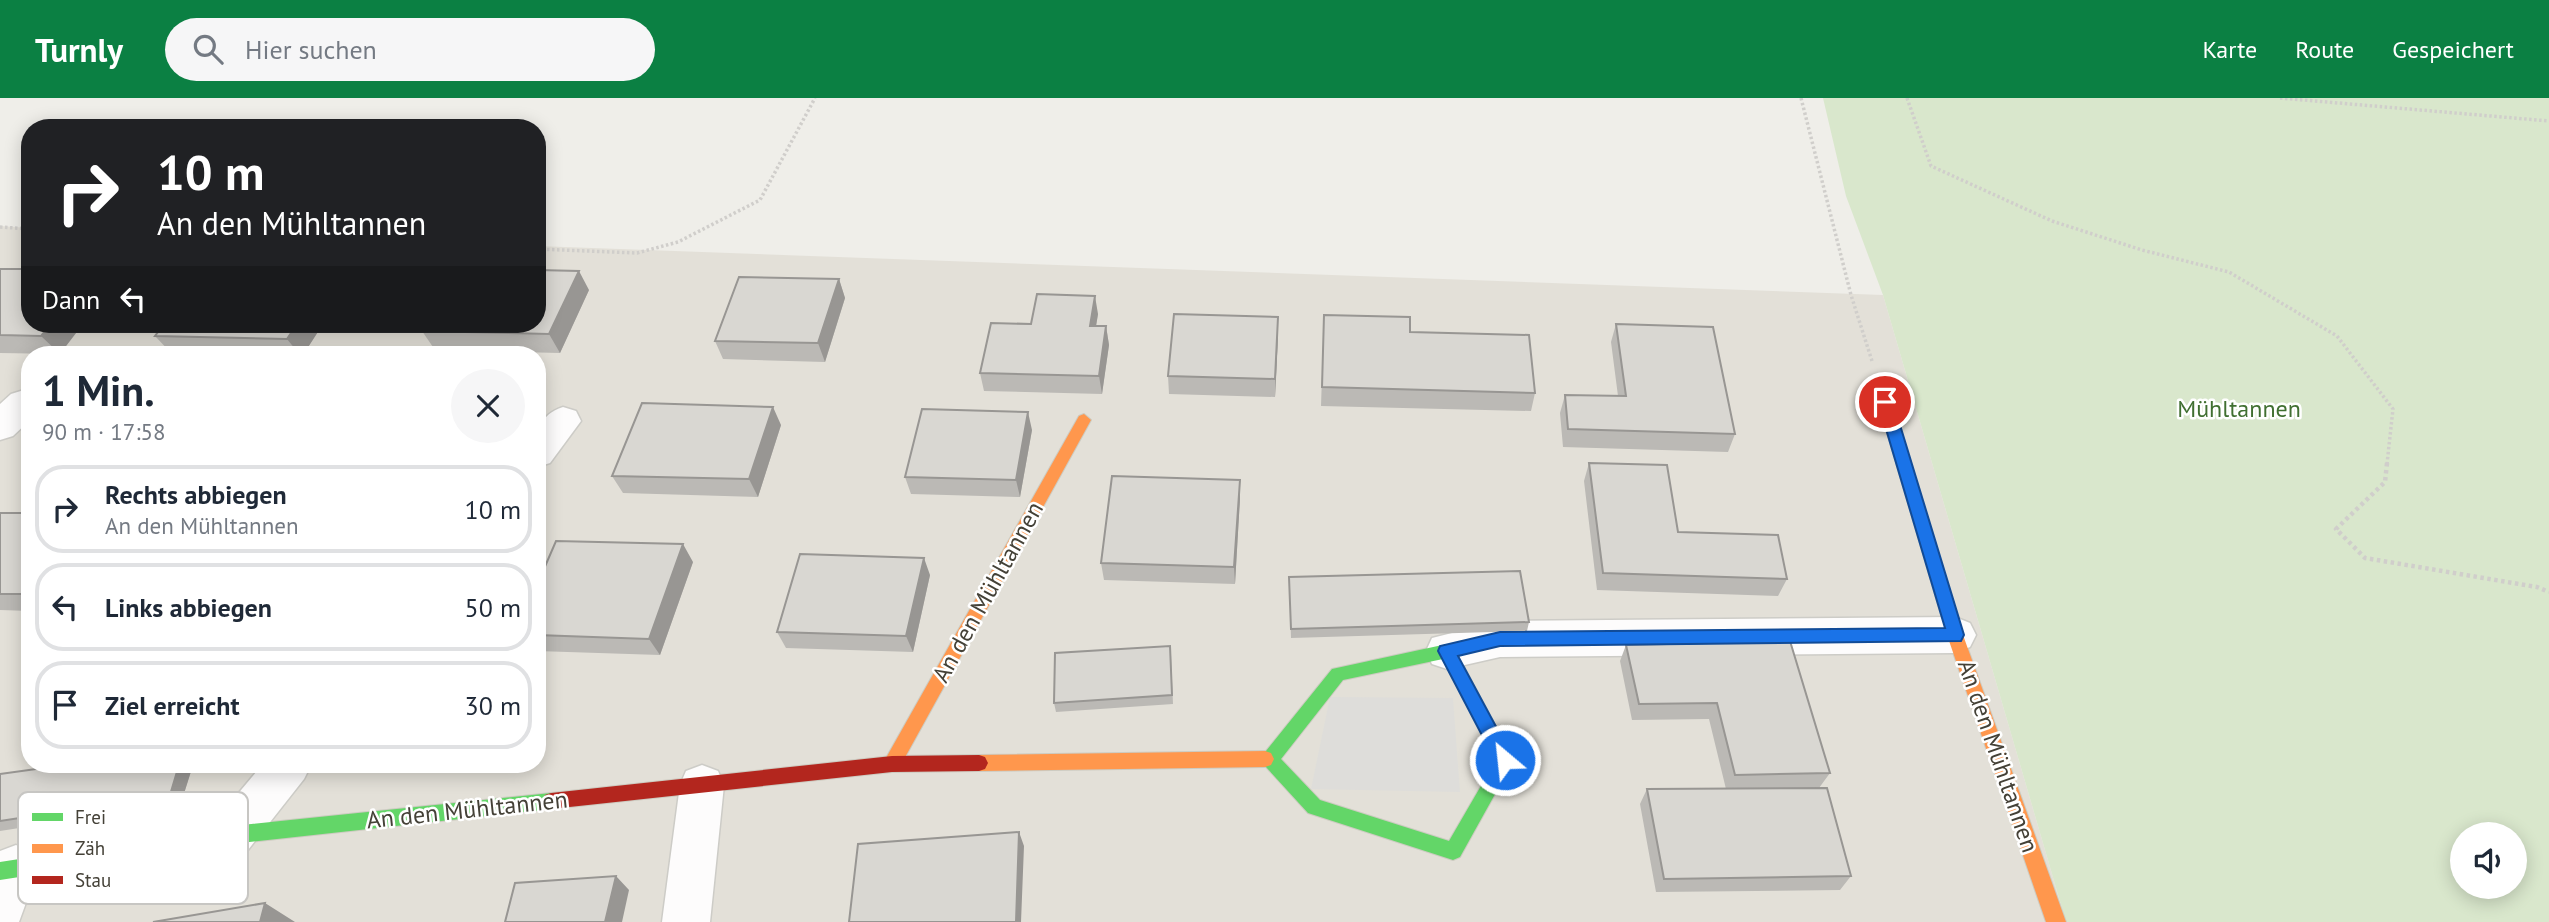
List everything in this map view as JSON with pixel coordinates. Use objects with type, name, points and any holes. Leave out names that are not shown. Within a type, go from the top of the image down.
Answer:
[{"type":"street","points":[[1885,402],[1955,635]]},
{"type":"street","name":"An den Mühltannen","points":[[892,764],[1084,420]]},
{"type":"street","points":[[546,442],[563,421]]},
{"type":"street","name":"An den Mühltannen","points":[[248,833],[892,764],[1270,759],[1339,674],[1500,639],[1955,635],[2056,922]]},
{"type":"street","points":[[1270,759],[1314,807],[1454,851],[1505,760],[1447,651]]},
{"type":"street","points":[[248,815],[282,773]]},
{"type":"street","points":[[686,922],[702,785]]},
{"type":"street","name":"An den Mühltannen","points":[[0,912],[8,869]]},
{"type":"path","points":[[546,249],[637,253],[678,242],[760,200],[815,98]]},
{"type":"path","points":[[1801,98],[1851,295],[1885,402]]},
{"type":"path","points":[[1907,98],[1931,166],[2052,221],[2142,250],[2229,272],[2337,335],[2393,409],[2385,482],[2336,529],[2365,558],[2429,571],[2537,587],[2549,592]]},
{"type":"path","points":[[2280,98],[2549,121]]},
{"type":"path","points":[[0,227],[21,228]]},
{"type":"shaded area","points":[[0,226],[21,227],[21,333],[546,333],[546,246],[1883,295],[2066,922],[0,922]]},
{"type":"shaded area","points":[[1330,697],[1453,698],[1460,792],[1311,789]]},
{"type":"green space","name":"Mühltannen","points":[[1823,98],[2549,98],[2549,922],[2066,922],[1883,295],[1846,196]]},
{"type":"building","points":[[0,269],[21,269],[21,333],[43,333],[41,336],[0,335]]},
{"type":"building","points":[[546,270],[579,271],[549,334],[507,333],[546,333]]},
{"type":"building","points":[[739,277],[839,279],[818,343],[715,341]]},
{"type":"building","points":[[1037,294],[1095,296],[1090,326],[1106,326],[1099,376],[980,373],[991,323],[1031,324]]},
{"type":"building","points":[[1174,314],[1278,317],[1275,379],[1168,376]]},
{"type":"building","points":[[1324,315],[1410,317],[1410,332],[1529,335],[1535,393],[1322,387]]},
{"type":"building","points":[[1616,324],[1713,327],[1735,434],[1568,429],[1565,395],[1626,396]]},
{"type":"building","points":[[157,333],[291,333],[287,339],[155,336]]},
{"type":"building","points":[[642,403],[773,407],[749,479],[612,476]]},
{"type":"building","points":[[922,409],[1028,412],[1016,480],[905,477]]},
{"type":"building","points":[[1589,463],[1667,465],[1678,532],[1778,535],[1787,579],[1603,573]]},
{"type":"building","points":[[1112,476],[1240,480],[1234,567],[1101,563]]},
{"type":"building","points":[[0,513],[21,513],[21,594],[0,594]]},
{"type":"building","points":[[556,541],[683,544],[649,639],[546,635],[546,564]]},
{"type":"building","points":[[800,554],[924,558],[906,636],[777,632]]},
{"type":"building","points":[[1520,571],[1529,622],[1291,629],[1289,577]]},
{"type":"building","points":[[1790,641],[1830,773],[1735,775],[1717,703],[1639,704],[1626,645]]},
{"type":"building","points":[[1170,646],[1172,695],[1054,703],[1055,653]]},
{"type":"building","points":[[21,771],[177,773],[171,792],[18,792],[18,818],[0,821],[0,774]]},
{"type":"building","points":[[1827,788],[1851,876],[1664,879],[1647,789]]},
{"type":"building","points":[[1019,832],[1016,922],[849,922],[858,844]]},
{"type":"building","points":[[616,876],[605,922],[505,922],[515,883]]},
{"type":"building","points":[[265,903],[260,922],[153,922]]},
{"type":"traffic: fast","points":[[1265,759],[1270,759],[1314,807],[1453,851],[1505,760],[1447,651],[1338,674],[1270,759]]},
{"type":"traffic: fast","points":[[248,833],[551,801]]},
{"type":"traffic: fast","points":[[0,871],[18,868]]},
{"type":"traffic: slow","points":[[1885,402],[1955,635],[2056,922]]},
{"type":"traffic: slow","points":[[892,764],[1084,420]]},
{"type":"traffic: slow","points":[[979,763],[1265,759]]},
{"type":"traffic: jam","points":[[551,801],[892,764],[979,763]]},
{"type":"route","points":[[1505,760],[1447,651],[1500,639],[1955,635],[1885,402]]}]
